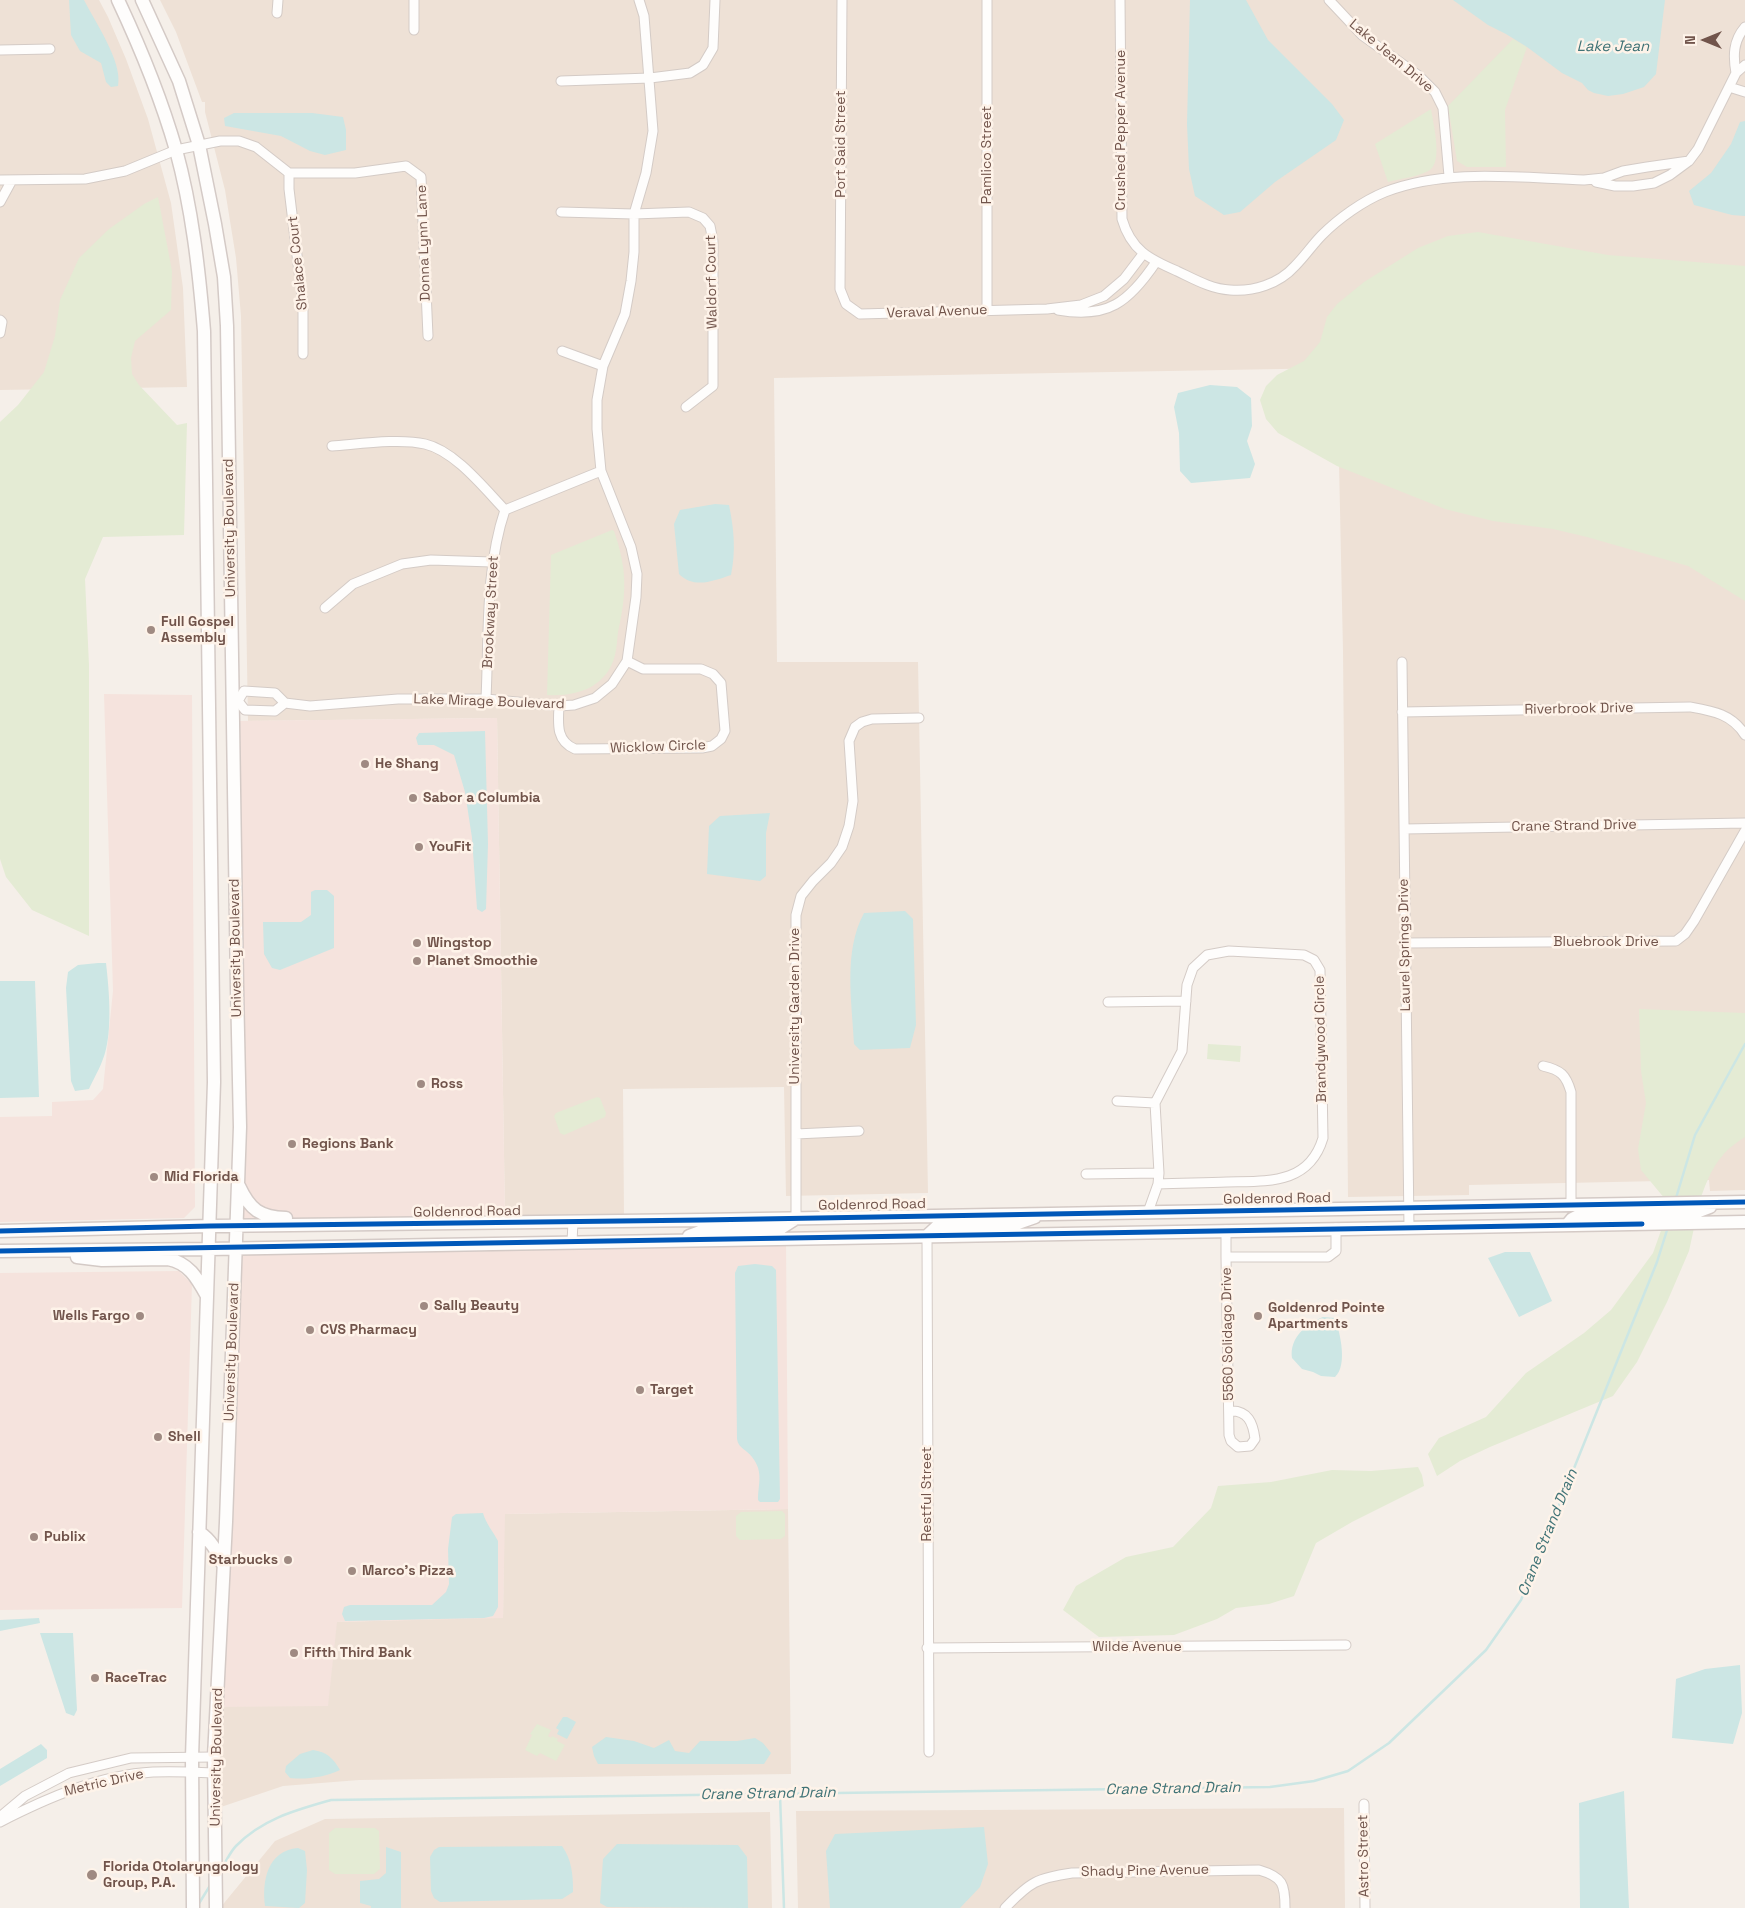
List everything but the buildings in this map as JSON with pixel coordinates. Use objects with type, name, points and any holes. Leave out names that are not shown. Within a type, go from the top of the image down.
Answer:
[{"type":"main road","name":"University Boulevard","points":[[118,0],[143,52],[176,150],[193,237],[204,331],[214,1082],[192,1757],[192,1908]]},
{"type":"main road","name":"University Boulevard","points":[[142,0],[179,81],[199,145],[221,259],[227,326],[235,702],[240,1091],[224,1568],[214,1756],[216,1906]]},
{"type":"main road","points":[[238,1184],[244,1197],[258,1212],[265,1216],[325,1218],[353,1225]]},
{"type":"main road","name":"Goldenrod Road","points":[[0,1231],[210,1226],[573,1222],[1571,1205],[1641,1214],[1687,1213],[1722,1203],[1745,1202]]},
{"type":"main road","points":[[1442,1227],[1554,1216],[1565,1211],[1571,1205]]},
{"type":"main road","points":[[1033,1233],[1056,1225],[1135,1224],[1148,1212]]},
{"type":"main road","points":[[927,1236],[939,1225],[1015,1224],[1047,1213]]},
{"type":"main road","name":"Goldenrod Road","points":[[0,1252],[1442,1227],[1568,1224],[1641,1214],[1687,1213],[1745,1222]]},
{"type":"main road","points":[[675,1240],[705,1230],[781,1228],[796,1218]]},
{"type":"main road","points":[[0,1240],[36,1238],[53,1230]]},
{"type":"main road","points":[[23,1251],[102,1260],[176,1260],[193,1272],[208,1297]]},
{"type":"main road","points":[[199,1532],[216,1548],[224,1568]]},
{"type":"street","points":[[277,12],[278,0]]},
{"type":"street","points":[[414,0],[414,30]]},
{"type":"street","name":"Lake Mirage Boulevard","points":[[285,703],[275,711],[245,710],[235,702],[244,691],[256,691],[275,693],[285,703],[310,706],[398,699],[486,699],[559,706],[574,705],[595,698],[612,684],[626,661],[636,597],[637,574],[631,546],[601,471],[597,429],[597,400],[603,366],[625,314],[632,282],[634,214],[646,173],[653,131],[644,16],[639,0]]},
{"type":"street","points":[[561,81],[650,78],[690,73],[703,65],[713,48],[715,0]]},
{"type":"street","name":"Port Said Street","points":[[840,289],[842,0]]},
{"type":"street","name":"Pamlico Street","points":[[987,0],[987,310]]},
{"type":"street","name":"Crushed Pepper Avenue","points":[[1120,0],[1122,219],[1126,233],[1142,254]]},
{"type":"street","name":"Lake Jean Drive","points":[[1329,0],[1362,35],[1420,76],[1436,92],[1443,108],[1449,176]]},
{"type":"street","points":[[1741,74],[1733,55],[1736,44],[1745,28]]},
{"type":"street","points":[[0,50],[50,49]]},
{"type":"street","points":[[1584,180],[1615,186],[1633,186],[1654,183],[1670,175],[1689,161],[1698,149],[1729,87],[1741,74],[1745,65]]},
{"type":"street","points":[[1729,87],[1745,92]]},
{"type":"street","points":[[0,180],[85,179],[124,171],[176,150],[220,141],[239,140],[256,147],[289,173]]},
{"type":"street","points":[[1142,254],[1210,286],[1229,290],[1254,290],[1277,280],[1294,268],[1323,234],[1351,211],[1384,193],[1415,183],[1449,176],[1584,180],[1604,178],[1639,168],[1689,161]]},
{"type":"street","name":"Donna Lynn Lane","points":[[289,173],[356,173],[406,166],[421,177],[428,336]]},
{"type":"street","name":"Shalace Court","points":[[289,173],[289,189],[303,305],[303,354]]},
{"type":"street","points":[[0,202],[12,180]]},
{"type":"street","points":[[561,212],[634,214]]},
{"type":"street","name":"Waldorf Court","points":[[634,214],[689,212],[703,218],[710,226],[714,241],[712,386],[686,407]]},
{"type":"street","name":"Veraval Avenue","points":[[840,289],[846,304],[860,314],[1048,308],[1081,305],[1104,296],[1124,279],[1142,254]]},
{"type":"street","name":"Veraval Avenue","points":[[1048,308],[1076,314],[1100,312],[1123,301],[1141,284],[1156,262]]},
{"type":"street","points":[[0,320],[2,328],[0,333]]},
{"type":"street","points":[[562,351],[603,366]]},
{"type":"street","points":[[332,446],[409,442],[427,444],[460,463],[505,510],[601,471]]},
{"type":"street","name":"Brookway Street","points":[[486,699],[492,562],[498,530],[505,510]]},
{"type":"street","points":[[325,608],[353,584],[402,564],[431,560],[492,562]]},
{"type":"street","name":"Wicklow Circle","points":[[559,706],[558,729],[562,739],[568,746],[575,749],[702,748],[712,746],[721,739],[725,731],[721,683],[713,674],[701,669],[642,669],[626,661]]},
{"type":"street","name":"Laurel Springs Drive","points":[[1402,662],[1409,1227]]},
{"type":"street","name":"Riverbrook Drive","points":[[1402,712],[1690,707],[1716,712],[1738,725],[1745,735]]},
{"type":"street","name":"University Garden Drive","points":[[796,1218],[794,936],[798,906],[801,896],[831,863],[842,847],[849,826],[853,801],[849,741],[855,727],[862,722],[872,719],[918,718]]},
{"type":"street","name":"Crane Strand Drive","points":[[1404,829],[1745,823]]},
{"type":"street","name":"Bluebrook Drive","points":[[1405,943],[1676,941],[1685,934],[1694,920],[1745,831]]},
{"type":"street","name":"Brandywood Circle","points":[[1155,1104],[1182,1051],[1190,972],[1198,962],[1212,953],[1229,951],[1286,954],[1304,956],[1314,960],[1320,970],[1321,977],[1323,1138],[1320,1147],[1305,1166],[1295,1174],[1273,1181],[1158,1184]]},
{"type":"street","points":[[1108,1002],[1186,1001]]},
{"type":"street","points":[[1543,1066],[1556,1069],[1568,1079],[1571,1092],[1571,1205]]},
{"type":"street","points":[[1117,1101],[1155,1104],[1159,1174],[1158,1184],[1148,1212]]},
{"type":"street","points":[[796,1134],[858,1131]]},
{"type":"street","points":[[1086,1174],[1159,1174]]},
{"type":"street","points":[[572,1242],[573,1222]]},
{"type":"street","name":"5560 Solidago Drive","points":[[1226,1257],[1328,1257],[1336,1251],[1336,1228]]},
{"type":"street","name":"5560 Solidago Drive","points":[[1226,1230],[1230,1411]]},
{"type":"street","name":"Restful Street","points":[[927,1236],[927,1648],[929,1752]]},
{"type":"street","name":"Wilde Avenue","points":[[927,1648],[1346,1646]]},
{"type":"street","name":"Metric Drive","points":[[0,1817],[25,1796],[69,1773],[131,1758],[214,1756]]},
{"type":"street","name":"Metric Drive","points":[[0,1822],[59,1793],[121,1777],[152,1772],[214,1773]]},
{"type":"street","points":[[69,1773],[75,1788]]},
{"type":"street","name":"Astro Street","points":[[1364,1804],[1365,1908]]},
{"type":"street","name":"Shady Pine Avenue","points":[[1005,1908],[1024,1889],[1046,1877],[1072,1872],[1259,1870],[1271,1873],[1280,1880],[1285,1893],[1285,1908]]},
{"type":"shaded area","points":[[0,0],[99,0],[108,17],[148,119],[171,203],[183,288],[187,387],[0,390]]},
{"type":"shaded area","points":[[160,0],[1745,0],[1745,1190],[1710,1191],[1709,1180],[1469,1185],[1469,1195],[1348,1197],[1343,651],[1337,368],[774,378],[777,662],[918,662],[928,1193],[786,1196],[784,1087],[623,1089],[624,1217],[505,1218],[497,718],[248,721],[241,316],[236,258],[225,190],[205,112],[205,102],[202,102],[176,32]]},
{"type":"shaded area","points":[[104,694],[192,695],[195,1207],[184,1218],[0,1222],[0,1117],[52,1116],[52,1102],[93,1100],[103,1089],[113,991]]},
{"type":"shaded area","points":[[497,718],[505,1218],[237,1225],[234,721]]},
{"type":"shaded area","points":[[786,1240],[788,1509],[505,1514],[503,1618],[337,1622],[328,1706],[219,1707],[236,1249]]},
{"type":"shaded area","points":[[179,1271],[192,1284],[182,1608],[0,1610],[0,1273]]},
{"type":"shaded area","points":[[788,1509],[791,1774],[359,1780],[283,1786],[218,1808],[219,1707],[337,1622],[503,1617],[504,1514]]},
{"type":"shaded area","points":[[1344,1808],[1345,1908],[798,1908],[796,1811]]},
{"type":"shaded area","points":[[770,1812],[772,1908],[220,1908],[275,1841],[325,1819]]},
{"type":"green space","points":[[1513,39],[1527,47],[1505,110],[1506,167],[1467,167],[1457,161],[1448,106]]},
{"type":"green space","points":[[1431,109],[1437,150],[1434,165],[1430,170],[1421,174],[1388,182],[1375,144]]},
{"type":"green space","points":[[158,197],[172,271],[171,310],[135,341],[131,358],[132,374],[139,385],[177,425],[187,423],[184,535],[103,537],[85,579],[89,665],[89,936],[32,910],[6,877],[0,859],[0,422],[18,405],[44,372],[55,336],[60,300],[79,258],[109,229],[144,204]]},
{"type":"green space","points":[[1478,232],[1608,255],[1745,266],[1745,601],[1688,566],[1553,529],[1493,521],[1445,509],[1337,466],[1278,433],[1266,419],[1260,400],[1266,386],[1277,375],[1304,361],[1320,342],[1327,317],[1337,304],[1364,282],[1418,248],[1448,236]]},
{"type":"green space","points":[[612,530],[614,531],[621,557],[624,592],[615,655],[611,666],[598,682],[589,688],[569,694],[547,695],[551,555]]},
{"type":"green space","points":[[1639,1009],[1745,1013],[1745,1137],[1719,1159],[1709,1176],[1697,1208],[1670,1205],[1641,1170],[1638,1149],[1646,1103],[1641,1071]]},
{"type":"green space","points":[[1208,1044],[1241,1046],[1240,1062],[1207,1059]]},
{"type":"green space","points":[[597,1097],[600,1098],[606,1113],[605,1117],[564,1135],[560,1133],[554,1116],[556,1113]]},
{"type":"green space","points":[[1663,1225],[1694,1228],[1689,1251],[1667,1302],[1637,1362],[1613,1396],[1490,1447],[1460,1461],[1437,1476],[1428,1454],[1439,1438],[1486,1417],[1526,1373],[1584,1333],[1611,1310],[1653,1253]]},
{"type":"green space","points":[[1418,1467],[1424,1486],[1352,1522],[1316,1543],[1294,1596],[1269,1604],[1236,1608],[1217,1619],[1174,1635],[1099,1637],[1063,1610],[1076,1586],[1126,1557],[1173,1547],[1211,1508],[1218,1486],[1271,1482],[1332,1470],[1371,1471]]},
{"type":"green space","points":[[782,1511],[785,1514],[785,1536],[781,1539],[740,1540],[736,1536],[736,1516],[741,1512]]},
{"type":"green space","points":[[537,1724],[551,1730],[548,1736],[558,1739],[557,1741],[565,1745],[556,1761],[540,1753],[537,1756],[525,1750],[532,1735],[530,1734]]},
{"type":"green space","points":[[335,1828],[375,1828],[379,1831],[380,1869],[374,1874],[335,1874],[329,1870],[329,1833]]},
{"type":"water","points":[[69,0],[84,0],[112,54],[118,76],[118,86],[111,87],[106,82],[101,63],[80,51],[71,35]]},
{"type":"water","points":[[1190,0],[1246,0],[1268,40],[1332,104],[1344,120],[1336,140],[1275,182],[1240,212],[1224,215],[1195,196],[1189,169],[1187,124]]},
{"type":"water","name":"Lake Jean","points":[[1453,0],[1665,0],[1656,74],[1644,87],[1623,94],[1608,96],[1594,93],[1588,90],[1582,83],[1562,73],[1527,47],[1488,25]]},
{"type":"water","points":[[234,113],[312,113],[343,117],[346,130],[346,150],[325,155],[310,151],[281,136],[225,126],[224,118]]},
{"type":"water","points":[[1745,121],[1745,216],[1732,215],[1694,205],[1689,191],[1711,173],[1731,144],[1740,122]]},
{"type":"water","points":[[1210,385],[1237,387],[1251,398],[1252,426],[1247,441],[1255,464],[1250,478],[1191,483],[1180,471],[1179,433],[1174,407],[1178,393]]},
{"type":"water","points":[[715,504],[729,505],[734,540],[731,575],[704,582],[685,579],[679,574],[674,524],[680,510]]},
{"type":"water","points":[[485,731],[488,844],[486,909],[482,912],[477,909],[472,838],[465,792],[454,755],[434,745],[418,745],[416,738],[419,733]]},
{"type":"water","points":[[770,813],[766,833],[766,876],[760,881],[707,874],[709,826],[720,816]]},
{"type":"water","points":[[327,890],[334,896],[334,948],[280,970],[272,968],[264,954],[263,922],[301,922],[311,915],[311,892]]},
{"type":"water","points":[[905,911],[913,919],[916,1025],[910,1048],[860,1050],[854,1044],[850,977],[853,944],[857,928],[864,913]]},
{"type":"water","points":[[106,963],[109,1006],[108,1039],[103,1059],[89,1089],[75,1091],[71,1081],[66,988],[68,972],[78,965]]},
{"type":"water","points":[[0,981],[35,981],[39,1097],[0,1098]]},
{"type":"water","points":[[1505,1252],[1530,1252],[1552,1301],[1519,1317],[1488,1258]]},
{"type":"water","points":[[755,1264],[772,1266],[776,1270],[780,1499],[778,1502],[760,1502],[758,1500],[760,1478],[756,1462],[739,1445],[737,1439],[735,1273],[738,1266]]},
{"type":"water","points":[[1323,1317],[1335,1318],[1341,1340],[1341,1365],[1335,1377],[1321,1376],[1302,1369],[1292,1358],[1293,1344],[1300,1332],[1311,1323]]},
{"type":"water","points":[[483,1513],[498,1541],[498,1607],[493,1616],[484,1618],[345,1621],[342,1614],[344,1607],[350,1605],[432,1605],[446,1592],[449,1584],[448,1549],[452,1517],[456,1514]]},
{"type":"water","points":[[39,1618],[40,1623],[0,1631],[0,1620]]},
{"type":"water","points":[[40,1633],[73,1633],[77,1710],[74,1716],[66,1713]]},
{"type":"water","points":[[1740,1665],[1742,1713],[1733,1744],[1672,1738],[1676,1679],[1705,1669]]},
{"type":"water","points":[[563,1717],[576,1722],[567,1739],[557,1734],[559,1730],[556,1728]]},
{"type":"water","points":[[606,1737],[634,1741],[654,1748],[669,1740],[675,1751],[689,1753],[700,1741],[737,1741],[755,1738],[763,1743],[771,1753],[764,1764],[598,1764],[592,1747]]},
{"type":"water","points":[[41,1744],[47,1750],[47,1758],[0,1786],[0,1769]]},
{"type":"water","points":[[313,1750],[329,1756],[340,1770],[315,1777],[290,1778],[285,1772],[286,1766],[300,1754]]},
{"type":"water","points":[[1624,1791],[1629,1908],[1580,1908],[1579,1803]]},
{"type":"water","points":[[984,1827],[988,1864],[980,1887],[960,1908],[830,1908],[826,1851],[835,1834]]},
{"type":"water","points":[[617,1844],[738,1845],[747,1857],[748,1908],[607,1907],[600,1903],[603,1859]]},
{"type":"water","points":[[562,1846],[571,1868],[573,1892],[562,1899],[440,1902],[434,1898],[431,1891],[430,1857],[434,1850],[439,1847]]},
{"type":"water","points":[[386,1847],[401,1852],[401,1908],[371,1908],[371,1906],[360,1903],[360,1881],[379,1879],[386,1873]]},
{"type":"water","points":[[298,1848],[305,1851],[307,1870],[305,1903],[299,1908],[265,1906],[266,1877],[273,1861],[288,1850]]},
{"type":"waterway","name":"Crane Strand Drain","points":[[1676,1198],[1695,1135],[1745,1044]]},
{"type":"waterway","name":"Crane Strand Drain","points":[[221,1869],[236,1846],[268,1822],[292,1812],[331,1800],[1270,1787],[1314,1781],[1348,1771],[1389,1743],[1486,1650],[1521,1600],[1657,1262],[1668,1227]]},
{"type":"waterway","points":[[780,1795],[784,1908]]},
{"type":"waterway","name":"Crane Strand Drain","points":[[198,1905],[211,1884]]},
{"type":"cycle path","points":[[0,1231],[210,1226],[702,1220],[1745,1202]]},
{"type":"cycle path","points":[[0,1251],[1642,1224]]},
{"type":"place","name":"Full Gospel Assembly","points":[[151,630]]},
{"type":"place","name":"He Shang","points":[[365,764]]},
{"type":"place","name":"Sabor a Columbia","points":[[413,798]]},
{"type":"place","name":"YouFit","points":[[419,847]]},
{"type":"place","name":"Wingstop","points":[[417,943]]},
{"type":"place","name":"Planet Smoothie","points":[[417,961]]},
{"type":"place","name":"Ross","points":[[421,1084]]},
{"type":"place","name":"Regions Bank","points":[[292,1144]]},
{"type":"place","name":"Mid Florida","points":[[154,1177]]},
{"type":"place","name":"Sally Beauty","points":[[424,1306]]},
{"type":"place","name":"Wells Fargo","points":[[140,1316]]},
{"type":"place","name":"Goldenrod Pointe Apartments","points":[[1258,1316]]},
{"type":"place","name":"CVS Pharmacy","points":[[310,1330]]},
{"type":"place","name":"Target","points":[[640,1390]]},
{"type":"place","name":"Shell","points":[[158,1437]]},
{"type":"place","name":"Publix","points":[[34,1537]]},
{"type":"place","name":"Starbucks","points":[[288,1560]]},
{"type":"place","name":"Marco's Pizza","points":[[352,1571]]},
{"type":"place","name":"Fifth Third Bank","points":[[294,1653]]},
{"type":"place","name":"RaceTrac","points":[[95,1678]]},
{"type":"place","name":"Florida Otolaryngology Group, P.A.","points":[[92,1875]]}]
